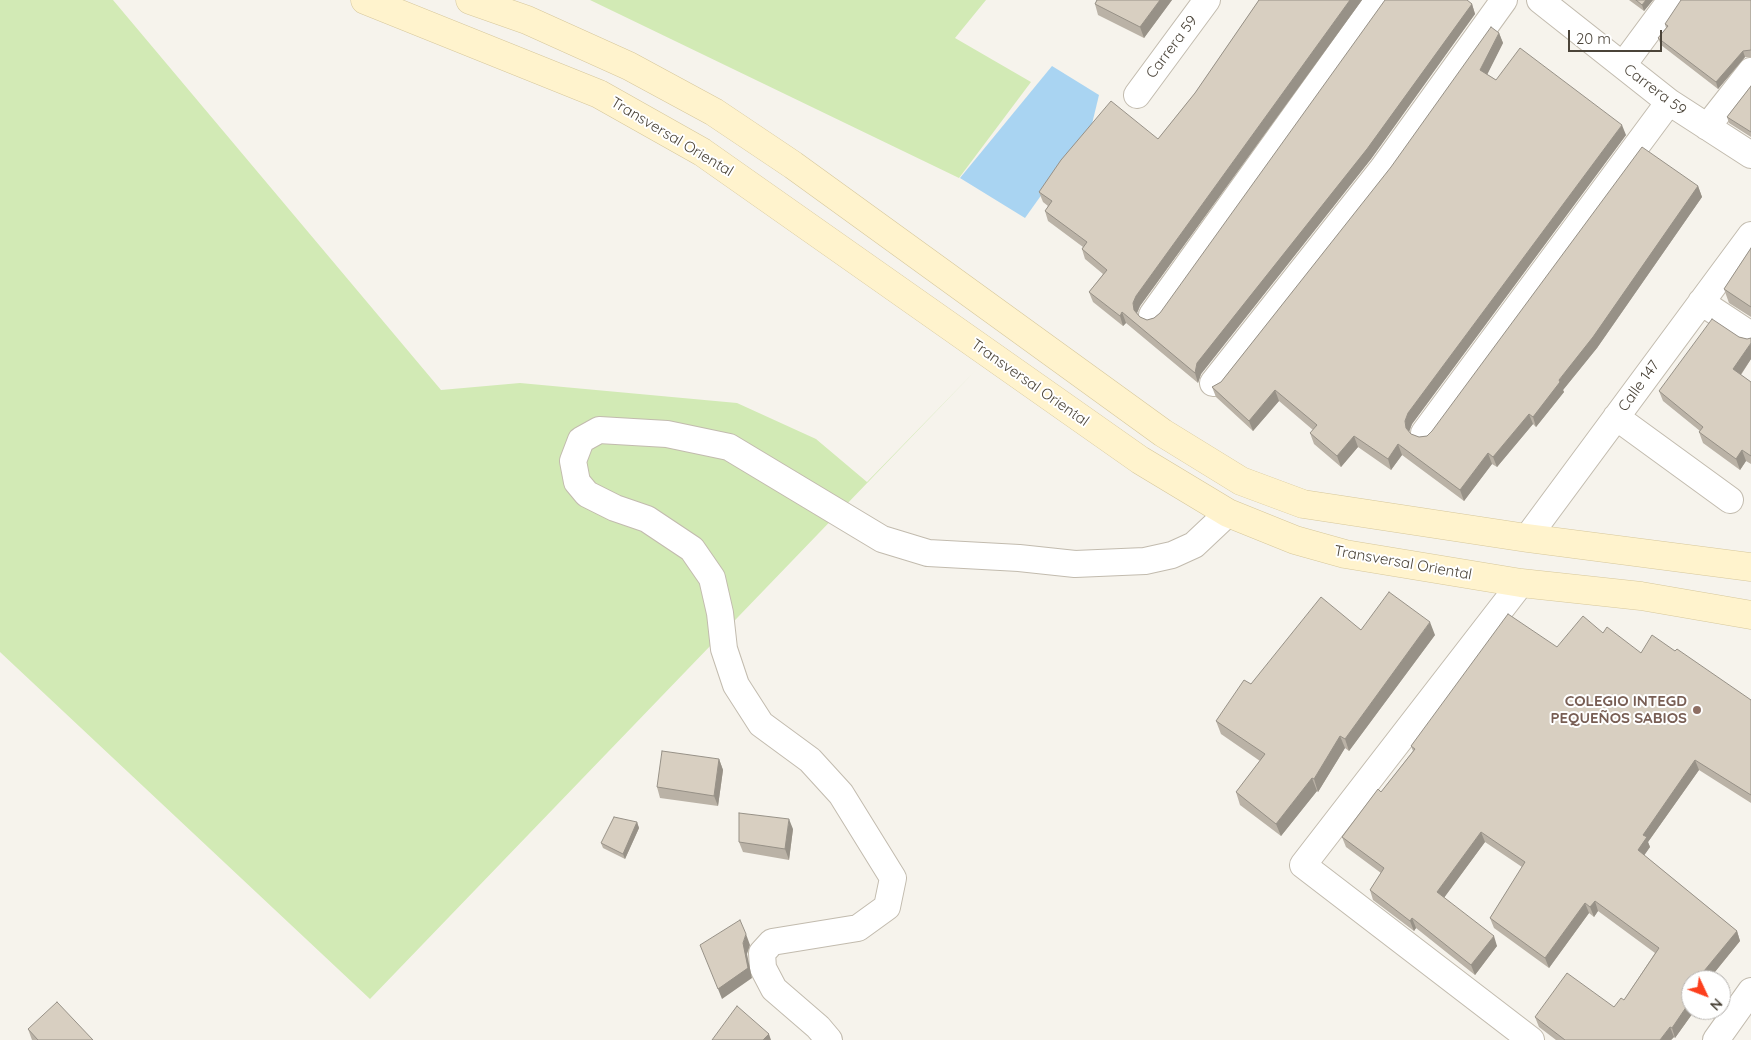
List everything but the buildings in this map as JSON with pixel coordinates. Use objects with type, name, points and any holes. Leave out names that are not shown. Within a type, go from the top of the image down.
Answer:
[{"type":"main road","name":"Transversal Oriental","points":[[365,0],[599,94],[702,152],[1140,460],[1228,513],[1294,540],[1345,554],[1521,583],[1641,596],[1751,615]]},
{"type":"main road","points":[[470,0],[527,20],[620,62],[714,112],[793,165],[1163,433],[1240,481],[1303,504],[1527,538],[1751,567]]},
{"type":"street","name":"Carrera 59","points":[[1137,95],[1207,0]]},
{"type":"street","points":[[1152,315],[1378,0]]},
{"type":"street","points":[[1213,383],[1383,168],[1504,0]]},
{"type":"street","points":[[1623,65],[1671,0]]},
{"type":"street","name":"Carrera 59","points":[[1549,3],[1668,102],[1751,155]]},
{"type":"street","points":[[1707,127],[1751,71]]},
{"type":"street","points":[[1424,433],[1668,102]]},
{"type":"street","name":"Calle 147","points":[[1527,538],[1751,235]]},
{"type":"street","points":[[1701,302],[1751,335]]},
{"type":"street","points":[[1616,417],[1730,500]]},
{"type":"street","points":[[829,1040],[818,1027],[774,989],[763,968],[762,953],[772,942],[858,928],[887,907],[893,878],[841,794],[810,760],[760,724],[736,685],[724,649],[720,613],[712,578],[692,549],[647,519],[615,508],[587,494],[577,482],[573,461],[581,440],[600,430],[667,434],[729,447],[882,539],[928,553],[1019,558],[1075,564],[1145,560],[1172,555],[1194,545],[1228,513]]},
{"type":"street","points":[[1521,583],[1304,865],[1531,1040]]},
{"type":"street","points":[[1716,1040],[1751,991]]},
{"type":"green space","points":[[0,0],[113,0],[441,390],[520,383],[737,403],[816,439],[867,482],[976,370],[370,999],[0,652]]},
{"type":"green space","points":[[590,0],[986,0],[955,38],[1031,82],[959,178]]},
{"type":"water","points":[[1052,66],[1099,95],[1092,124],[1025,218],[960,178]]},
{"type":"place","name":"COLEGIO INTEGD PEQUEÑOS SABIOS","points":[[1697,710]]}]
